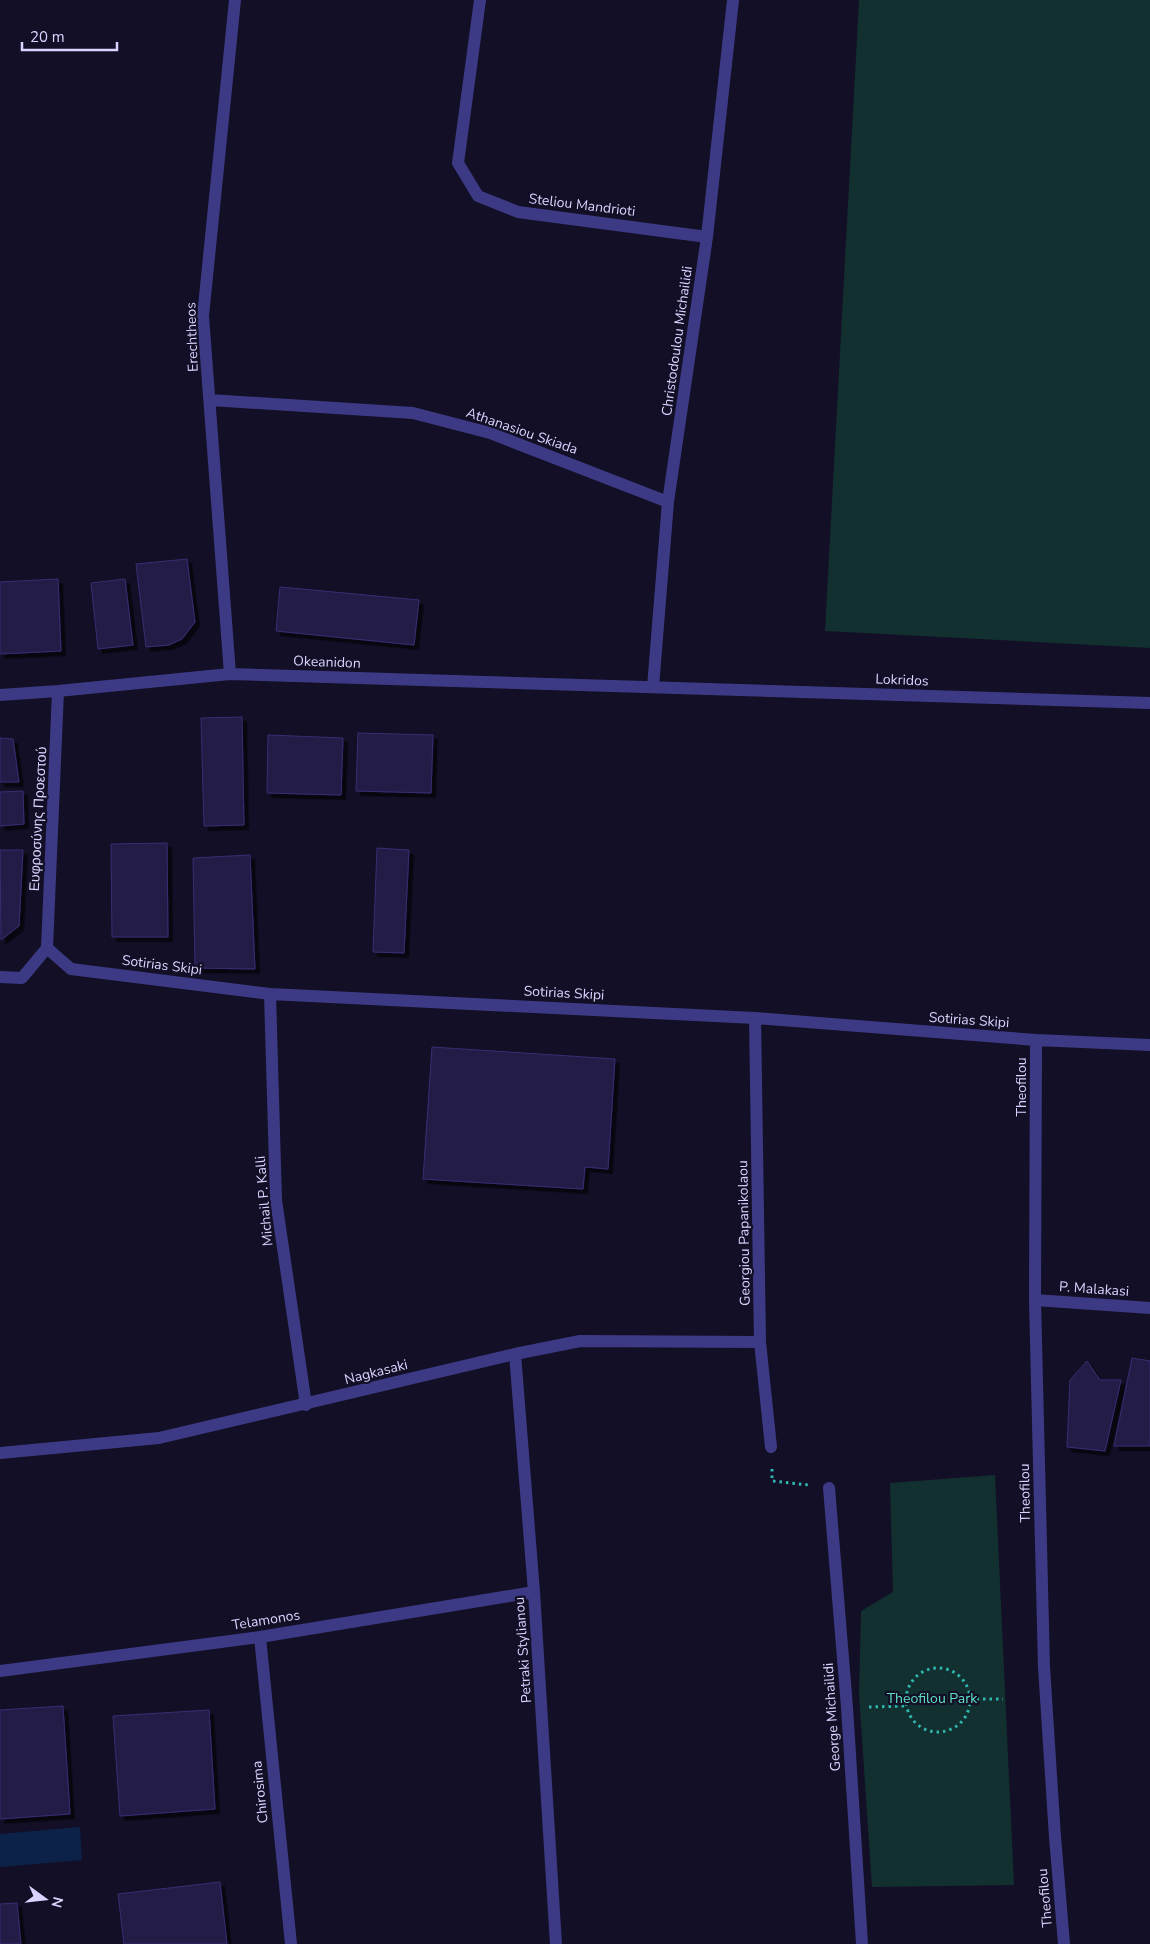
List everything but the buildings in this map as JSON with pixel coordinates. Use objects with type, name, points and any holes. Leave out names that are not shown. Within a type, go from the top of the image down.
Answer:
[{"type":"street","name":"Erechtheos","points":[[230,674],[203,316],[235,0]]},
{"type":"street","name":"Steliou Mandrioti","points":[[480,0],[458,163],[478,196],[518,212],[707,236]]},
{"type":"street","name":"Christodoulou Michailidi","points":[[654,687],[668,502],[707,236],[733,0]]},
{"type":"street","name":"Athanasiou Skiada","points":[[210,400],[413,413],[490,433],[668,502]]},
{"type":"street","name":"Okeanidon","points":[[0,694],[58,691],[230,674],[654,687]]},
{"type":"street","name":"Lokridos","points":[[654,687],[1150,703]]},
{"type":"street","name":"Ευφροσύνης Προεστού","points":[[47,948],[58,691]]},
{"type":"street","points":[[0,977],[22,978],[47,948]]},
{"type":"street","name":"Sotirias Skipi","points":[[47,948],[71,970],[270,994],[755,1018],[1036,1040],[1150,1045]]},
{"type":"street","name":"Michail P. Kalli","points":[[270,994],[276,1200],[306,1404]]},
{"type":"street","name":"Georgiou Papanikolaou","points":[[755,1018],[760,1342],[771,1446]]},
{"type":"street","name":"Theofilou","points":[[1036,1040],[1036,1300],[1044,1667],[1064,1944]]},
{"type":"street","name":"P. Malakasi","points":[[1036,1300],[1150,1308]]},
{"type":"street","name":"Nagkasaki","points":[[0,1453],[159,1438],[515,1354],[580,1341],[760,1342]]},
{"type":"street","name":"Petraki Stylianou","points":[[515,1354],[534,1592],[556,1944]]},
{"type":"street","name":"George Michailidi","points":[[829,1488],[847,1707],[862,1944]]},
{"type":"street","name":"Telamonos","points":[[0,1671],[260,1637],[534,1592]]},
{"type":"street","name":"Chirosima","points":[[260,1637],[291,1944]]},
{"type":"path","points":[[771,1446],[772,1481],[829,1488]]},
{"type":"path","points":[[935,1667],[946,1668],[955,1672],[963,1679],[968,1688],[970,1698],[964,1718],[957,1726],[947,1731],[926,1730],[917,1725],[910,1716],[906,1706],[906,1695],[909,1685],[916,1676],[925,1670],[935,1667]]},
{"type":"path","points":[[970,1698],[1003,1699]]},
{"type":"path","points":[[847,1707],[906,1706]]},
{"type":"green space","points":[[859,0],[1150,0],[1150,648],[825,631]]},
{"type":"green space","name":"Theofilou Park","points":[[995,1475],[1014,1885],[872,1887],[859,1694],[861,1611],[893,1592],[890,1483]]},
{"type":"water","points":[[80,1827],[82,1860],[0,1867],[0,1834]]}]
